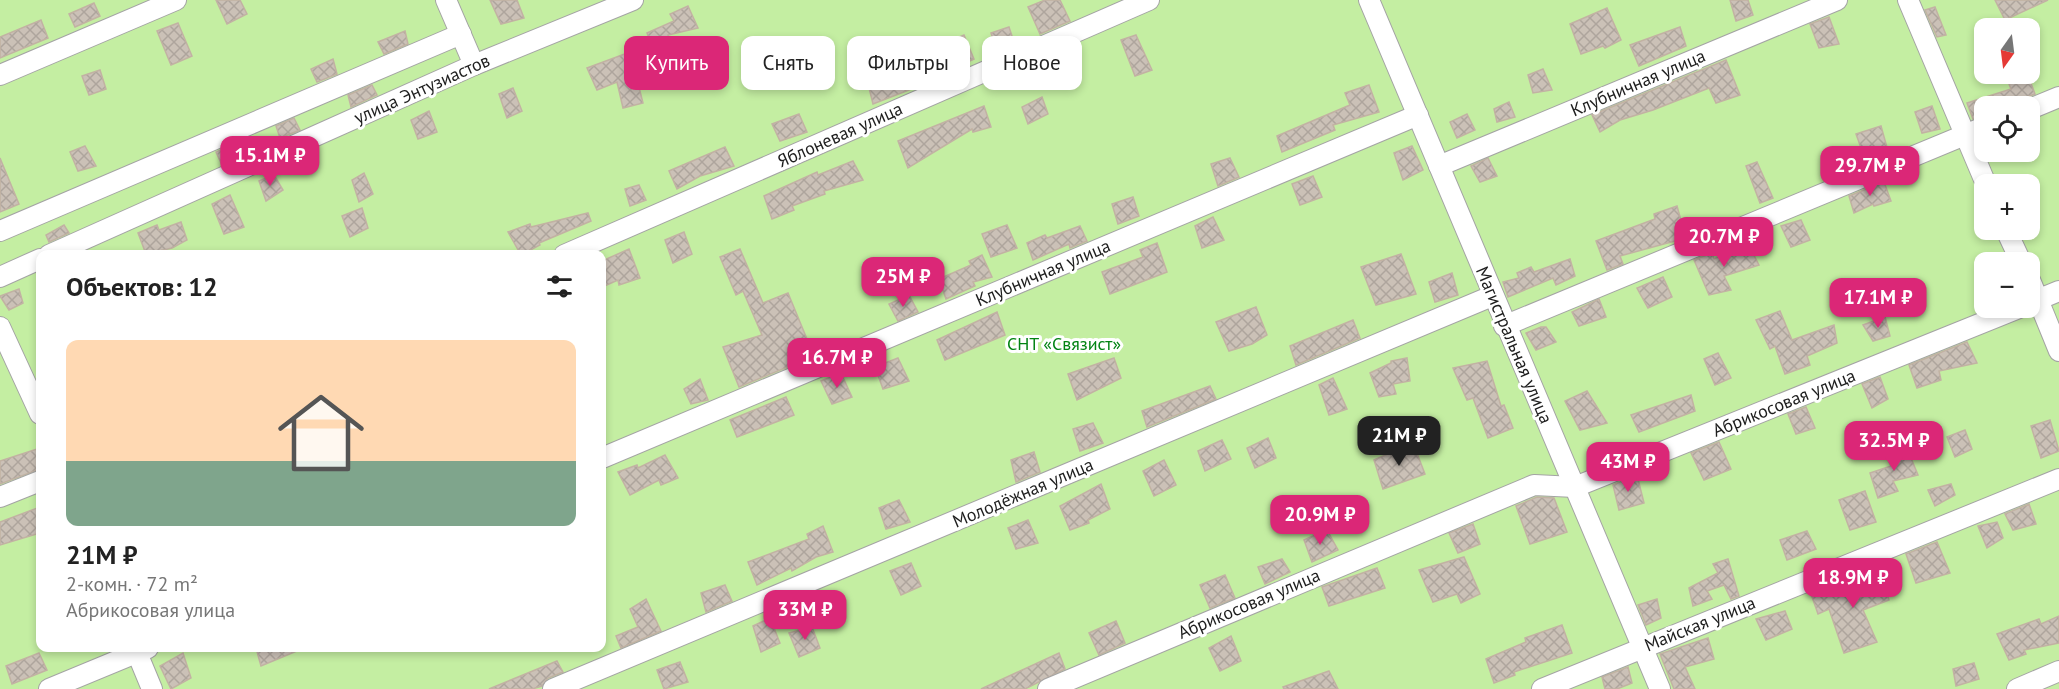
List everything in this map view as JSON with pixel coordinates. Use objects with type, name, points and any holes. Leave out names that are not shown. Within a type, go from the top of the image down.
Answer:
[{"type":"street","points":[[0,75],[176,0]]},
{"type":"street","points":[[446,0],[474,65]]},
{"type":"street","name":"улица Энтузиастов","points":[[60,250],[474,65],[633,0]]},
{"type":"street","name":"Яблоневая улица","points":[[575,250],[1149,0]]},
{"type":"street","name":"Клубничная улица","points":[[1439,166],[1837,0]]},
{"type":"street","points":[[1908,0],[1981,174]]},
{"type":"street","name":"Магистральная улица","points":[[1372,1],[1504,326],[1660,689]]},
{"type":"street","points":[[0,231],[461,34]]},
{"type":"street","points":[[2040,105],[2059,97]]},
{"type":"street","name":"Клубничная улица","points":[[606,456],[1418,115]]},
{"type":"street","points":[[1504,326],[1974,132]]},
{"type":"street","points":[[0,277],[36,261]]},
{"type":"street","points":[[2040,299],[2059,291]]},
{"type":"street","name":"Молодёжная улица","points":[[553,689],[1492,296]]},
{"type":"street","points":[[2040,314],[2059,351]]},
{"type":"street","name":"Абрикосовая улица","points":[[1048,689],[1533,485],[1575,487],[1994,318]]},
{"type":"street","points":[[0,327],[36,405]]},
{"type":"street","name":"Майская улица","points":[[1542,689],[2059,479]]},
{"type":"street","points":[[0,497],[36,483]]},
{"type":"street","points":[[49,689],[135,652]]},
{"type":"street","points":[[141,652],[152,689]]},
{"type":"street","points":[[2017,689],[2059,671]]},
{"type":"green space","name":"СНТ «Связист»","points":[[0,0],[2059,0],[2059,689],[0,689]]},
{"type":"building","points":[[216,0],[240,0],[247,14],[227,24]]},
{"type":"building","points":[[490,0],[517,0],[524,18],[501,24]]},
{"type":"building","points":[[1045,0],[1060,0],[1070,21],[1040,34],[1028,7]]},
{"type":"building","points":[[1730,0],[1748,0],[1753,15],[1736,21]]},
{"type":"building","points":[[1995,0],[2048,0],[2009,18],[2004,18]]},
{"type":"building","points":[[94,3],[100,16],[75,27],[69,14]]},
{"type":"building","points":[[688,6],[698,28],[668,36],[648,36],[647,33],[674,21],[670,14]]},
{"type":"building","points":[[1935,7],[1946,35],[1937,37],[1925,10]]},
{"type":"building","points":[[1607,8],[1621,40],[1605,48],[1603,46],[1581,54],[1570,24]]},
{"type":"building","points":[[1829,17],[1839,44],[1819,48],[1810,24]]},
{"type":"building","points":[[41,20],[48,38],[0,58],[0,37]]},
{"type":"building","points":[[178,23],[192,56],[171,65],[157,31]]},
{"type":"building","points":[[1009,27],[1012,36],[992,36],[991,33]]},
{"type":"building","points":[[1680,27],[1686,46],[1639,66],[1630,45]]},
{"type":"building","points":[[405,31],[408,44],[384,54],[378,42]]},
{"type":"building","points":[[1136,35],[1152,70],[1135,76],[1121,40]]},
{"type":"building","points":[[970,49],[974,59],[970,61]]},
{"type":"building","points":[[624,54],[624,90],[640,90],[643,103],[623,108],[617,82],[597,90],[587,68]]},
{"type":"building","points":[[333,59],[337,74],[317,82],[311,69]]},
{"type":"building","points":[[1726,60],[1740,95],[1716,103],[1709,88],[1620,120],[1600,132],[1592,115]]},
{"type":"building","points":[[1543,69],[1552,90],[1533,93],[1528,75]]},
{"type":"building","points":[[100,70],[106,89],[89,95],[82,76]]},
{"type":"building","points":[[2009,84],[2031,84],[2035,94],[1989,96],[2011,89]]},
{"type":"building","points":[[372,85],[377,95],[351,107],[348,95]]},
{"type":"building","points":[[1369,85],[1379,112],[1333,125],[1335,130],[1282,152],[1277,136],[1350,105],[1345,93]]},
{"type":"building","points":[[513,88],[522,111],[507,118],[499,94]]},
{"type":"building","points":[[870,90],[909,90],[873,104]]},
{"type":"building","points":[[1042,97],[1048,114],[1028,124],[1022,107]]},
{"type":"building","points":[[1974,101],[1974,119],[1973,119],[1967,103]]},
{"type":"building","points":[[1509,102],[1515,117],[1497,122],[1494,109]]},
{"type":"building","points":[[984,106],[991,127],[973,132],[972,129],[908,168],[898,141]]},
{"type":"building","points":[[1932,106],[1940,129],[1922,133],[1915,112]]},
{"type":"building","points":[[429,111],[437,132],[418,139],[411,120]]},
{"type":"building","points":[[799,114],[807,132],[780,141],[772,124]]},
{"type":"building","points":[[1467,114],[1475,130],[1457,138],[1450,122]]},
{"type":"building","points":[[294,118],[300,130],[280,138],[276,126]]},
{"type":"building","points":[[1881,126],[1888,151],[1865,159],[1856,134]]},
{"type":"building","points":[[236,143],[243,155],[222,165],[216,152]]},
{"type":"building","points":[[85,146],[96,166],[78,171],[70,152]]},
{"type":"building","points":[[1412,146],[1423,170],[1403,180],[1394,153]]},
{"type":"building","points":[[725,147],[734,166],[700,176],[677,189],[669,171]]},
{"type":"building","points":[[0,158],[19,204],[0,212]]},
{"type":"building","points":[[1230,158],[1239,177],[1218,186],[1211,164]]},
{"type":"building","points":[[1488,158],[1497,176],[1480,182],[1471,166]]},
{"type":"building","points":[[853,161],[863,180],[824,191],[825,194],[792,206],[794,210],[772,219],[764,196],[817,172],[818,175]]},
{"type":"building","points":[[1757,162],[1773,198],[1760,203],[1746,166]]},
{"type":"building","points":[[364,173],[373,194],[359,202],[352,180]]},
{"type":"building","points":[[274,175],[283,190],[266,201],[259,181]]},
{"type":"building","points":[[1313,176],[1322,197],[1300,205],[1292,184]]},
{"type":"building","points":[[1884,182],[1891,201],[1874,206],[1873,204],[1854,213],[1849,196]]},
{"type":"building","points":[[639,185],[646,200],[630,206],[625,189]]},
{"type":"building","points":[[230,195],[244,227],[224,234],[212,204]]},
{"type":"building","points":[[1133,197],[1139,216],[1118,224],[1112,204]]},
{"type":"building","points":[[1677,206],[1686,238],[1620,256],[1623,264],[1607,270],[1596,241],[1655,219],[1654,214]]},
{"type":"building","points":[[362,208],[368,228],[350,237],[342,216]]},
{"type":"building","points":[[588,213],[591,221],[539,243],[540,245],[530,250],[518,250],[508,232],[530,224],[531,227]]},
{"type":"building","points":[[1213,217],[1224,240],[1202,248],[1195,226]]},
{"type":"building","points":[[1801,220],[1810,240],[1791,247],[1781,226]]},
{"type":"building","points":[[181,222],[187,240],[172,248],[144,250],[138,233],[157,225],[159,230]]},
{"type":"building","points":[[64,225],[69,233],[49,242],[46,235]]},
{"type":"building","points":[[1007,225],[1017,248],[991,257],[982,234]]},
{"type":"building","points":[[1080,226],[1087,241],[1070,248],[1069,244],[1033,260],[1027,243],[1045,235],[1047,238]]},
{"type":"building","points":[[684,232],[692,254],[673,263],[665,240]]},
{"type":"building","points":[[1157,243],[1167,272],[1110,294],[1102,272],[1143,257],[1140,250]]},
{"type":"building","points":[[1748,244],[1759,265],[1724,276],[1731,290],[1709,295],[1694,260],[1712,253],[1714,259]]},
{"type":"building","points":[[629,249],[640,278],[619,285],[618,280],[606,285],[606,259]]},
{"type":"building","points":[[740,249],[763,303],[788,293],[814,356],[739,387],[723,347],[762,335],[743,291],[736,295],[720,257]]},
{"type":"building","points":[[1401,254],[1416,294],[1376,305],[1361,267]]},
{"type":"building","points":[[982,255],[992,277],[973,282],[975,286],[946,299],[939,279],[971,265],[969,261]]},
{"type":"building","points":[[1570,259],[1575,276],[1556,285],[1553,278],[1508,297],[1503,282],[1519,278],[1517,273],[1531,267],[1534,272]]},
{"type":"building","points":[[1452,273],[1458,295],[1435,302],[1429,282]]},
{"type":"building","points":[[1663,277],[1672,297],[1648,308],[1637,288]]},
{"type":"building","points":[[19,289],[23,303],[9,310],[0,296]]},
{"type":"building","points":[[909,295],[918,312],[898,321],[889,304]]},
{"type":"building","points":[[1599,299],[1606,317],[1579,326],[1572,312]]},
{"type":"building","points":[[1256,307],[1267,335],[1252,344],[1229,351],[1216,322]]},
{"type":"building","points":[[1780,311],[1792,340],[1834,325],[1837,343],[1807,356],[1810,365],[1785,374],[1775,346],[1770,349],[1756,320]]},
{"type":"building","points":[[997,312],[1005,335],[945,360],[937,340]]},
{"type":"building","points":[[1885,317],[1890,336],[1873,341],[1863,325]]},
{"type":"building","points":[[1353,320],[1360,338],[1296,365],[1290,346]]},
{"type":"building","points":[[1546,327],[1556,342],[1536,350],[1526,333]]},
{"type":"building","points":[[1967,342],[1977,363],[1939,371],[1941,380],[1917,388],[1909,365]]},
{"type":"building","points":[[1718,353],[1731,378],[1715,385],[1704,359]]},
{"type":"building","points":[[898,358],[909,381],[883,389],[875,367]]},
{"type":"building","points":[[1114,358],[1121,378],[1077,400],[1068,374]]},
{"type":"building","points":[[1407,358],[1410,381],[1393,384],[1396,394],[1379,397],[1370,373],[1391,361]]},
{"type":"building","points":[[1487,361],[1501,406],[1504,405],[1513,428],[1488,438],[1473,398],[1467,400],[1453,368]]},
{"type":"building","points":[[841,373],[852,397],[832,404],[821,381]]},
{"type":"building","points":[[1880,377],[1888,399],[1872,408],[1862,384]]},
{"type":"building","points":[[1333,378],[1347,409],[1329,415],[1319,385]]},
{"type":"building","points":[[700,379],[708,400],[691,404],[684,389]]},
{"type":"building","points":[[1210,386],[1216,399],[1147,427],[1142,411]]},
{"type":"building","points":[[1587,391],[1607,423],[1580,430],[1565,401]]},
{"type":"building","points":[[1691,395],[1695,411],[1639,432],[1631,415]]},
{"type":"building","points":[[786,397],[794,415],[737,437],[730,420]]},
{"type":"building","points":[[1806,407],[1815,428],[1796,434],[1788,414]]},
{"type":"building","points":[[2050,420],[2059,451],[2041,458],[2031,426]]},
{"type":"building","points":[[1093,423],[1103,443],[1080,451],[1073,429]]},
{"type":"building","points":[[1965,430],[1972,449],[1955,457],[1947,437]]},
{"type":"building","points":[[1268,438],[1276,458],[1255,468],[1247,448]]},
{"type":"building","points":[[1222,440],[1231,459],[1205,471],[1198,451]]},
{"type":"building","points":[[1719,442],[1731,469],[1704,480],[1691,453]]},
{"type":"building","points":[[1413,443],[1425,474],[1383,489],[1374,460]]},
{"type":"building","points":[[1906,446],[1918,475],[1893,481],[1898,491],[1878,498],[1870,473],[1891,466],[1886,455]]},
{"type":"building","points":[[36,449],[36,470],[0,484],[0,461]]},
{"type":"building","points":[[1034,452],[1040,472],[1016,482],[1011,460]]},
{"type":"building","points":[[665,455],[678,478],[661,485],[659,480],[630,495],[618,472],[637,465],[638,468]]},
{"type":"building","points":[[1164,460],[1176,485],[1154,496],[1143,471]]},
{"type":"building","points":[[1637,475],[1644,503],[1619,510],[1613,485]]},
{"type":"building","points":[[1101,484],[1110,509],[1088,520],[1089,523],[1070,530],[1060,506]]},
{"type":"building","points":[[1951,484],[1955,495],[1935,506],[1928,490]]},
{"type":"building","points":[[1865,491],[1876,522],[1850,530],[1839,500]]},
{"type":"building","points":[[1537,497],[1554,498],[1567,532],[1530,544],[1516,506]]},
{"type":"building","points":[[899,500],[910,522],[886,529],[879,508]]},
{"type":"building","points":[[2029,504],[2036,524],[2013,530],[2005,514]]},
{"type":"building","points":[[36,508],[36,534],[0,545],[0,522]]},
{"type":"building","points":[[1028,520],[1038,543],[1016,549],[1008,528]]},
{"type":"building","points":[[1997,522],[2003,538],[1987,548],[1978,526]]},
{"type":"building","points":[[1473,524],[1480,544],[1458,553],[1449,533]]},
{"type":"building","points":[[823,526],[833,552],[816,557],[792,571],[791,568],[757,585],[748,562],[809,539],[807,534]]},
{"type":"building","points":[[1327,530],[1338,550],[1312,562],[1304,540]]},
{"type":"building","points":[[1807,531],[1816,549],[1787,560],[1780,540]]},
{"type":"building","points":[[1937,542],[1950,573],[1916,583],[1906,554]]},
{"type":"building","points":[[1464,557],[1480,594],[1461,603],[1457,594],[1433,602],[1419,570]]},
{"type":"building","points":[[1282,559],[1290,572],[1265,584],[1258,567]]},
{"type":"building","points":[[1728,559],[1739,596],[1731,599],[1724,585],[1707,591],[1712,599],[1693,606],[1689,588],[1718,573],[1713,564]]},
{"type":"building","points":[[911,563],[921,586],[901,595],[890,571]]},
{"type":"building","points":[[1377,568],[1385,588],[1329,606],[1322,587]]},
{"type":"building","points":[[1879,568],[1889,600],[1863,610],[1877,642],[1844,653],[1829,609],[1818,614],[1811,594],[1833,585],[1836,590]]},
{"type":"building","points":[[1225,575],[1235,598],[1210,608],[1200,585]]},
{"type":"building","points":[[725,585],[732,601],[706,612],[701,593]]},
{"type":"building","points":[[646,599],[661,631],[621,648],[616,636],[638,627],[630,609]]},
{"type":"building","points":[[1657,599],[1661,618],[1646,625],[1638,605]]},
{"type":"building","points":[[1785,611],[1792,629],[1766,640],[1756,619]]},
{"type":"building","points":[[2059,616],[2059,643],[2024,650],[2026,654],[2009,660],[1997,634],[2039,619],[2041,624]]},
{"type":"building","points":[[770,618],[780,643],[761,652],[753,626]]},
{"type":"building","points":[[1116,621],[1125,643],[1099,655],[1089,633]]},
{"type":"building","points":[[1562,625],[1572,653],[1514,672],[1515,675],[1494,683],[1486,659],[1526,642],[1525,638]]},
{"type":"building","points":[[812,627],[820,648],[799,657],[789,633]]},
{"type":"building","points":[[1231,636],[1241,661],[1220,671],[1209,648]]},
{"type":"building","points":[[1708,638],[1714,659],[1685,667],[1695,689],[1674,689],[1660,654]]},
{"type":"building","points":[[257,652],[294,652],[261,666]]},
{"type":"building","points":[[39,653],[47,670],[12,684],[6,666]]},
{"type":"building","points":[[183,653],[191,678],[171,689],[160,666]]},
{"type":"building","points":[[1059,653],[1065,669],[1025,689],[981,689]]},
{"type":"building","points":[[557,661],[563,672],[548,678],[542,686],[532,689],[489,689]]},
{"type":"building","points":[[680,662],[688,682],[664,689],[657,670]]},
{"type":"building","points":[[1974,663],[1979,679],[1956,686],[1953,669]]},
{"type":"building","points":[[1628,667],[1632,683],[1617,689],[1605,689],[1602,677]]},
{"type":"building","points":[[1329,671],[1338,689],[1284,689],[1283,687]]}]
